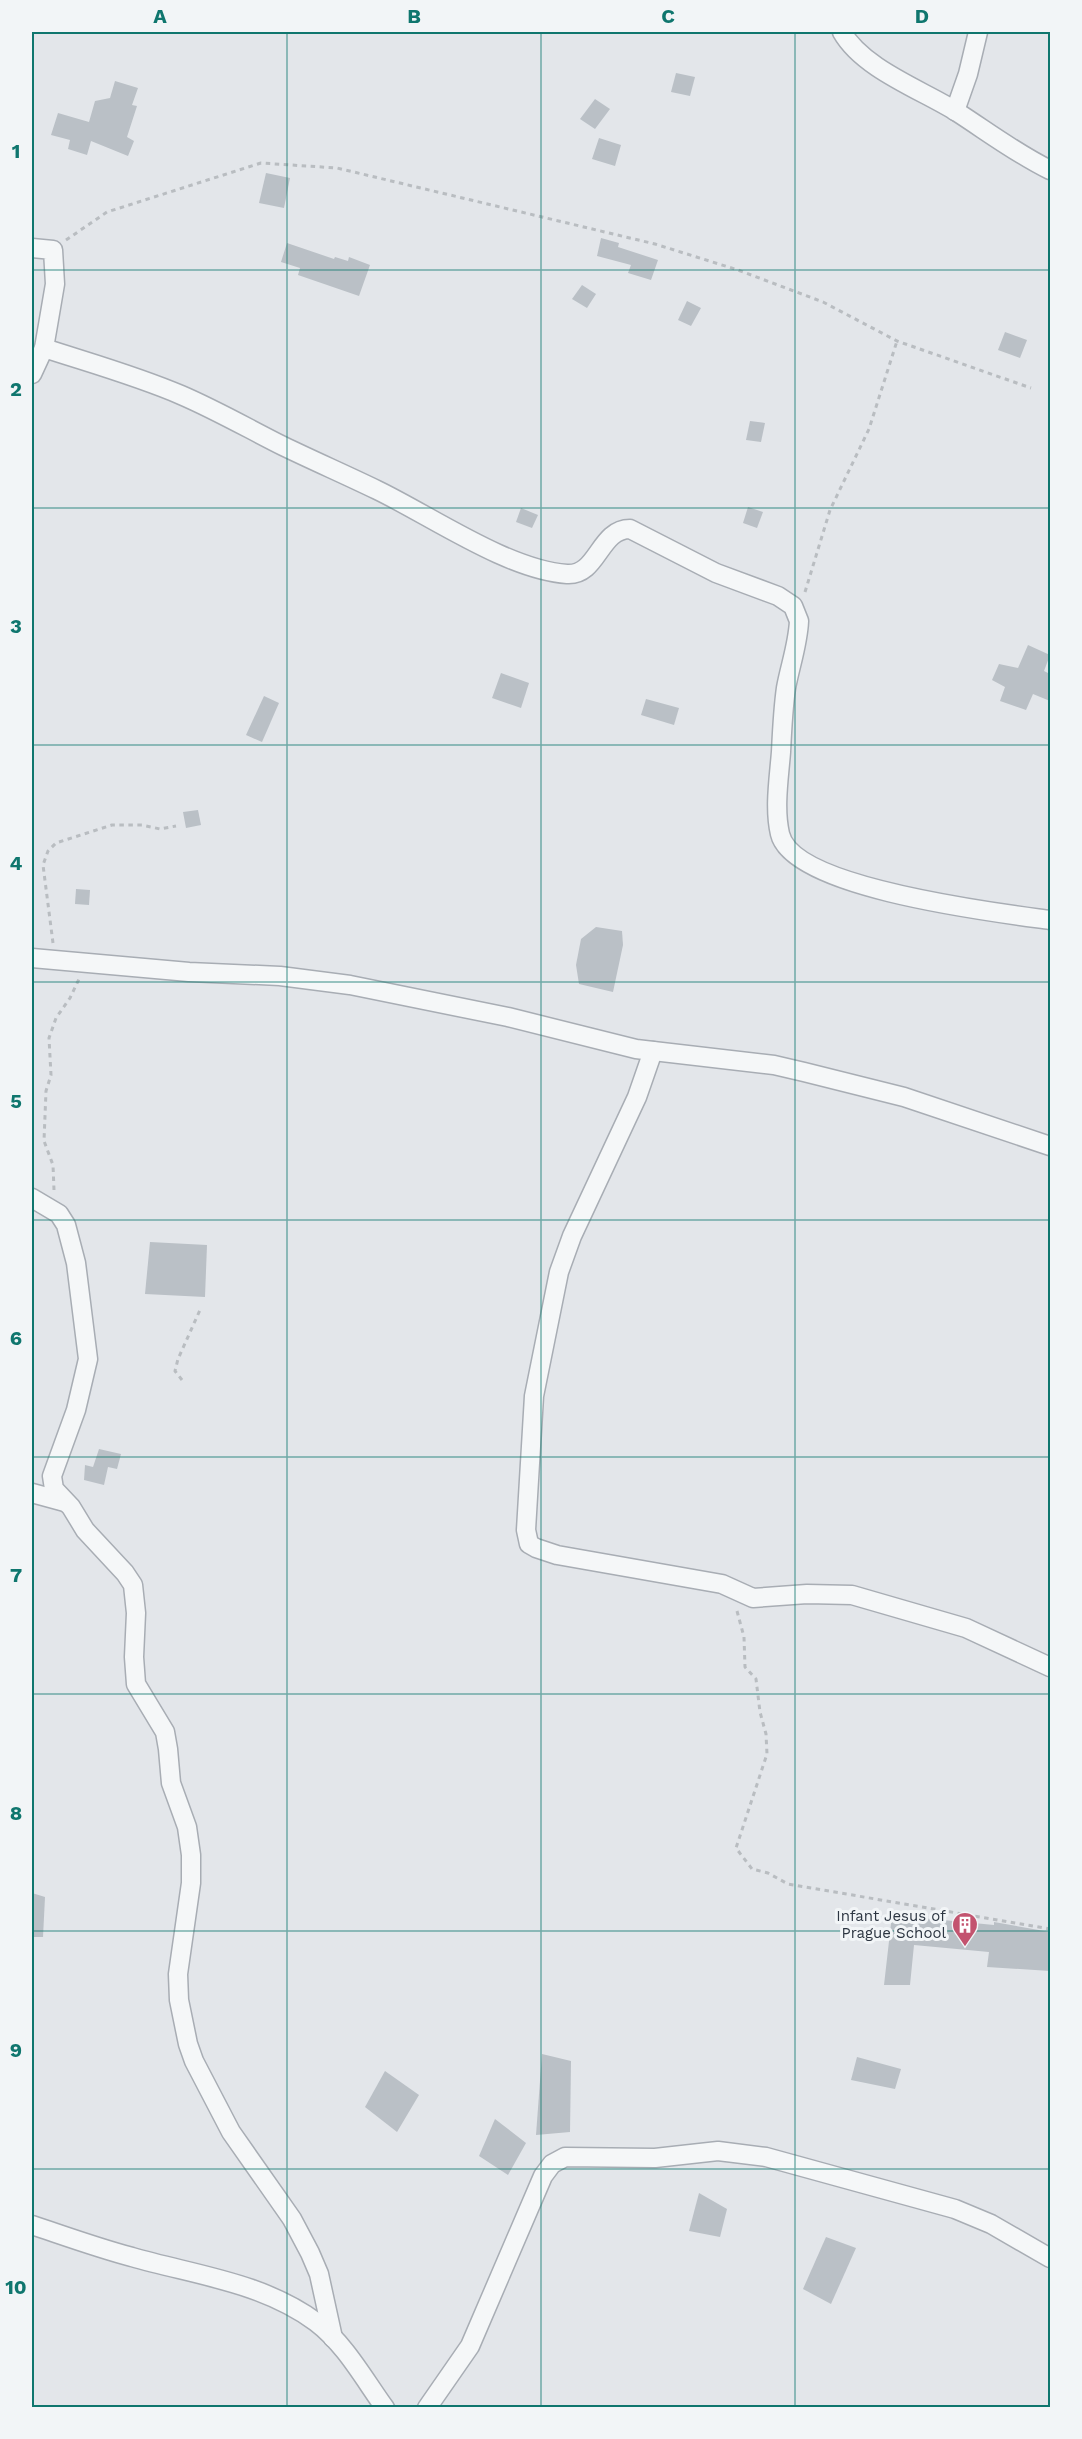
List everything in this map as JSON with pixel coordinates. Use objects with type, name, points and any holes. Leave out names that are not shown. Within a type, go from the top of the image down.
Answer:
[{"type":"street","points":[[842,32],[854,49],[878,66],[955,111],[1013,150],[1050,170]]},
{"type":"street","points":[[955,111],[968,74],[978,32]]},
{"type":"street","points":[[32,248],[53,250],[55,284],[44,348],[32,374]]},
{"type":"street","points":[[44,348],[105,366],[181,395],[378,490],[466,537],[526,564],[565,574],[578,573],[588,566],[615,532],[630,530],[722,575],[788,601],[798,616],[798,628],[786,695],[778,784],[778,823],[782,840],[787,847],[822,870],[867,886],[937,904],[1050,920]]},
{"type":"street","points":[[32,958],[189,972],[280,976],[350,985],[653,1051],[774,1065],[876,1089],[995,1126],[1050,1146]]},
{"type":"street","points":[[653,1051],[637,1097],[572,1236],[559,1272],[534,1396],[526,1536],[531,1546],[557,1555],[712,1582],[729,1586],[753,1598],[807,1594],[852,1595],[966,1628],[1050,1667]]},
{"type":"street","points":[[32,1198],[56,1212],[66,1225],[73,1248],[88,1359],[76,1410],[52,1476],[54,1489],[73,1504],[85,1530],[125,1573],[133,1585],[136,1613],[134,1657],[136,1684],[165,1732],[171,1783],[187,1827],[191,1855],[191,1883],[178,1974],[179,2000],[188,2044],[194,2061],[231,2132],[292,2218],[310,2253],[319,2274],[333,2338]]},
{"type":"street","points":[[32,1493],[73,1504]]},
{"type":"street","points":[[427,2408],[470,2346],[543,2176],[552,2164],[566,2157],[655,2158],[718,2151],[734,2151],[766,2157],[955,2209],[992,2224],[1050,2258]]},
{"type":"street","points":[[32,2225],[130,2257],[252,2288],[288,2305],[317,2322],[333,2338],[385,2408]]},
{"type":"path","points":[[53,250],[107,212],[261,163],[337,168],[655,244],[738,270],[823,302],[897,341],[1031,388]]},
{"type":"path","points":[[798,616],[830,510],[869,429],[897,341]]},
{"type":"path","points":[[56,960],[44,880],[43,866],[48,851],[56,843],[112,825],[142,825],[160,829],[176,826]]},
{"type":"path","points":[[56,1212],[53,1165],[44,1140],[46,1091],[51,1075],[49,1038],[56,1018],[78,983],[82,962]]},
{"type":"path","points":[[183,1380],[175,1371],[200,1310]]},
{"type":"path","points":[[736,1591],[737,1610],[744,1637],[745,1667],[756,1679],[760,1712],[766,1734],[767,1754],[736,1848],[752,1869],[768,1873],[788,1884],[1050,1929]]},
{"type":"building","points":[[676,73],[695,77],[690,96],[671,92]]},
{"type":"building","points":[[115,81],[138,88],[132,105],[137,106],[127,137],[134,141],[128,156],[91,141],[87,155],[68,149],[70,140],[51,135],[58,113],[89,122],[95,101],[110,98]]},
{"type":"building","points":[[595,99],[610,109],[595,129],[580,119]]},
{"type":"building","points":[[599,138],[621,145],[615,166],[592,159]]},
{"type":"building","points":[[266,173],[290,178],[284,208],[259,203]]},
{"type":"building","points":[[601,238],[619,243],[618,247],[658,260],[651,280],[628,273],[631,265],[597,256]]},
{"type":"building","points":[[287,243],[334,259],[335,257],[348,261],[349,257],[370,265],[359,296],[298,275],[300,268],[281,262]]},
{"type":"building","points":[[582,285],[596,294],[587,308],[572,299]]},
{"type":"building","points":[[687,301],[701,308],[691,326],[678,320]]},
{"type":"building","points":[[1005,332],[1027,340],[1020,358],[998,350]]},
{"type":"building","points":[[750,421],[765,423],[761,442],[746,440]]},
{"type":"building","points":[[748,507],[763,512],[757,528],[743,523]]},
{"type":"building","points":[[521,508],[538,515],[532,528],[516,522]]},
{"type":"building","points":[[1028,645],[1050,655],[1044,671],[1050,674],[1050,701],[1033,694],[1026,710],[1000,701],[1005,687],[992,680],[999,664],[1018,668]]},
{"type":"building","points":[[501,673],[529,683],[521,708],[492,698]]},
{"type":"building","points":[[264,696],[279,703],[262,742],[246,735]]},
{"type":"building","points":[[646,699],[679,708],[674,725],[641,715]]},
{"type":"building","points":[[198,810],[201,825],[186,828],[183,812]]},
{"type":"building","points":[[76,889],[90,890],[89,905],[75,904]]},
{"type":"building","points":[[596,927],[622,931],[623,945],[613,992],[579,984],[576,965],[581,939]]},
{"type":"building","points":[[150,1242],[207,1245],[205,1297],[145,1294]]},
{"type":"building","points":[[99,1449],[121,1454],[117,1469],[108,1467],[104,1485],[84,1480],[85,1465],[93,1467]]},
{"type":"building","points":[[32,1893],[45,1897],[43,1937],[32,1937]]},
{"type":"building","points":[[892,1915],[994,1925],[994,1922],[1050,1932],[1050,1971],[987,1967],[989,1952],[914,1945],[910,1985],[884,1985]]},
{"type":"building","points":[[542,2054],[571,2061],[570,2132],[536,2135]]},
{"type":"building","points":[[857,2057],[901,2069],[895,2089],[851,2080]]},
{"type":"building","points":[[385,2071],[419,2095],[397,2132],[365,2107]]},
{"type":"building","points":[[495,2119],[526,2143],[508,2175],[479,2156]]},
{"type":"building","points":[[699,2193],[727,2209],[720,2237],[689,2231]]},
{"type":"building","points":[[826,2237],[856,2248],[831,2304],[803,2289]]},
{"type":"place","name":"Infant Jesus of Prague School","points":[[965,1948]]}]
